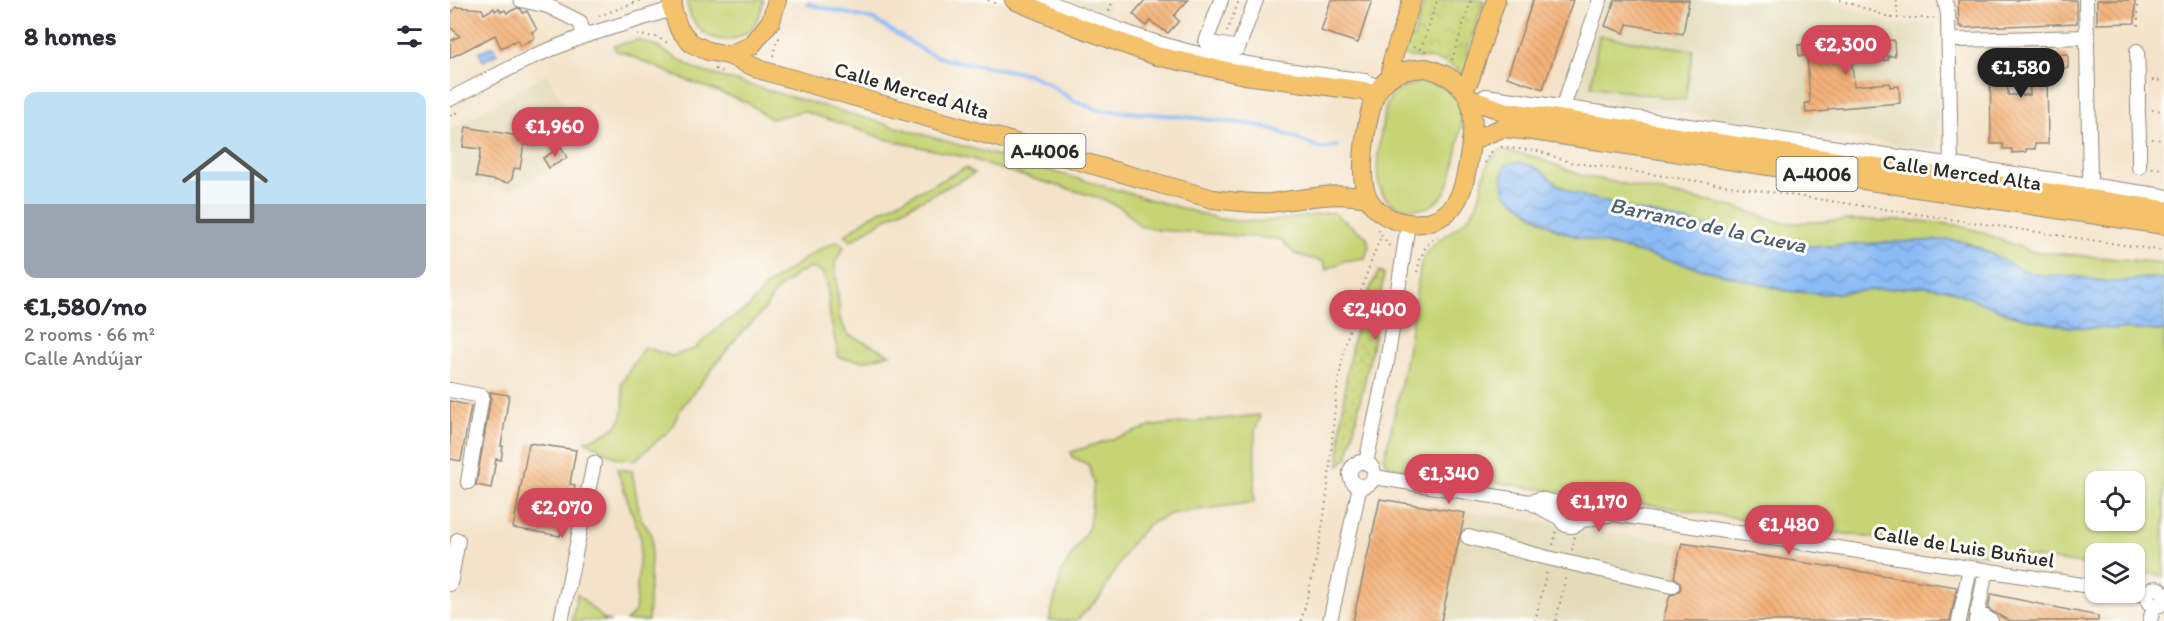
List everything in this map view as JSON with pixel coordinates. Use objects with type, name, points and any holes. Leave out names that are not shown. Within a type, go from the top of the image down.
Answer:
[{"type":"main road","points":[[728,55],[751,46],[771,21],[777,0]]},
{"type":"main road","points":[[1014,0],[1078,27],[1157,56],[1245,75],[1364,91],[1382,88]]},
{"type":"main road","points":[[1412,0],[1382,88],[1362,165],[1362,182],[1368,198],[1378,210],[1392,219],[1408,224],[1427,223],[1442,216],[1454,205],[1464,185],[1474,122],[1470,79],[1496,0]]},
{"type":"main road","name":"A-4006","points":[[672,4],[679,28],[691,43],[708,51],[728,55]]},
{"type":"main road","name":"Calle Merced Alta","points":[[728,55],[779,76],[1213,199],[1244,203],[1269,202],[1335,194],[1368,198]]},
{"type":"main road","name":"A-4006","points":[[1382,88],[1409,70],[1426,68],[1440,72],[1454,80],[1470,97]]},
{"type":"main road","name":"Calle Merced Alta","points":[[1470,97],[1503,111],[2164,210]]},
{"type":"main road","name":"Calle Merced Alta","points":[[1472,141],[1502,128],[1533,131],[2164,225]]},
{"type":"street","points":[[521,0],[548,6],[580,22],[584,36]]},
{"type":"street","points":[[1044,0],[1104,25],[1187,51],[1365,81],[1382,88]]},
{"type":"street","points":[[1221,0],[1206,42],[1238,48],[1256,0]]},
{"type":"street","points":[[1565,101],[1600,0]]},
{"type":"street","points":[[1945,0],[1948,14],[1951,165]]},
{"type":"street","points":[[2086,0],[2090,177]]},
{"type":"street","points":[[450,99],[534,56],[672,4]]},
{"type":"street","points":[[1958,40],[2088,38]]},
{"type":"street","points":[[2137,51],[2139,174]]},
{"type":"street","name":"Calle Merced Alta","points":[[1470,97],[1486,96],[2164,196]]},
{"type":"street","points":[[1366,463],[1387,362],[1408,224]]},
{"type":"street","points":[[450,390],[482,396],[468,482]]},
{"type":"street","points":[[561,621],[594,463]]},
{"type":"street","points":[[1366,463],[1373,469],[1374,477],[1368,485],[1360,486],[1353,482],[1351,471],[1355,465],[1366,463]]},
{"type":"street","name":"Calle de Luis Buñuel","points":[[1374,477],[1530,502],[1559,521]]},
{"type":"street","points":[[1330,621],[1360,486]]},
{"type":"street","name":"Calle de Luis Buñuel","points":[[1530,502],[1540,499],[1602,509],[1612,514],[2085,585]]},
{"type":"street","points":[[1571,505],[1581,515],[1578,525],[1567,525],[1559,521],[1560,511],[1571,505]]},
{"type":"street","name":"Calle de Luis Buñuel","points":[[1578,525],[1612,514]]},
{"type":"street","points":[[1468,537],[1672,586]]},
{"type":"street","points":[[450,584],[458,540]]},
{"type":"street","points":[[1959,621],[1970,568]]},
{"type":"street","points":[[1986,570],[1976,617],[1991,621]]},
{"type":"street","points":[[2150,621],[2155,600],[2150,591],[2154,588],[2160,589],[2164,594]]},
{"type":"path","points":[[599,16],[642,0]]},
{"type":"path","points":[[1108,16],[1113,0]]},
{"type":"path","points":[[1222,45],[1239,0]]},
{"type":"path","points":[[1421,49],[1437,0]]},
{"type":"path","points":[[1452,60],[1471,0]]},
{"type":"path","points":[[1840,0],[1897,19],[1940,18]]},
{"type":"path","points":[[1897,0],[1897,19]]},
{"type":"path","points":[[2138,0],[2138,26]]},
{"type":"path","points":[[775,61],[773,55],[776,44],[783,32]]},
{"type":"path","points":[[450,116],[464,107]]},
{"type":"path","points":[[1484,169],[1485,162],[1492,152],[1504,146],[1538,151],[1570,162],[2164,251]]},
{"type":"path","points":[[1376,229],[1390,247],[1389,254]]},
{"type":"path","points":[[1417,272],[1420,256],[1428,244],[1442,233]]},
{"type":"path","points":[[1301,621],[1321,531],[1338,379],[1363,282],[1382,234]]},
{"type":"path","points":[[1551,554],[1559,521]]},
{"type":"path","points":[[1570,559],[1578,525]]},
{"type":"path","points":[[1535,621],[1549,562]]},
{"type":"path","points":[[1556,621],[1568,567]]},
{"type":"shaded area","points":[[1074,0],[1111,0],[1106,13]]},
{"type":"shaded area","points":[[1606,0],[1829,0],[1893,25],[1936,23],[1937,150],[1572,96]]},
{"type":"shaded area","points":[[547,74],[589,148],[510,191],[450,177],[450,129]]},
{"type":"shaded area","points":[[1378,498],[1957,585],[2127,621],[1351,621]]},
{"type":"green space","points":[[687,0],[764,0],[753,26],[743,35],[722,40],[711,37],[695,23],[689,12]]},
{"type":"green space","points":[[1425,0],[1484,0],[1466,55],[1470,57],[1465,74],[1444,63],[1406,57],[1403,53],[1406,37],[1413,39]]},
{"type":"green space","points":[[1599,36],[1693,50],[1685,100],[1591,86]]},
{"type":"green space","points":[[637,40],[654,45],[697,70],[1219,219],[1262,221],[1332,212],[1367,237],[1369,247],[1365,258],[1344,261],[1326,270],[1324,262],[1295,254],[1280,239],[1159,230],[1140,226],[1123,209],[1103,199],[989,166],[973,159],[889,140],[803,111],[771,119],[748,103],[616,51],[614,46]]},
{"type":"green space","points":[[1426,82],[1451,93],[1457,100],[1461,111],[1461,128],[1454,166],[1447,188],[1435,204],[1413,209],[1399,207],[1389,201],[1382,192],[1377,170],[1384,116],[1390,99],[1397,91],[1406,86]]},
{"type":"green space","points":[[1502,150],[1535,157],[1580,175],[1738,208],[1779,222],[1920,221],[1957,225],[2030,251],[2164,263],[2164,280],[2144,278],[2110,282],[2074,276],[2030,273],[1979,248],[1954,240],[1823,246],[1789,245],[1627,208],[1573,193],[1557,184],[1539,169],[1503,170],[1505,193],[1555,229],[1787,291],[1823,294],[1925,286],[1948,289],[2009,314],[2036,321],[2070,327],[2164,331],[2164,576],[2145,573],[2145,543],[2085,543],[2085,565],[2004,553],[2003,557],[1388,465],[1384,460],[1405,362],[1422,262],[1436,243],[1470,215],[1479,198],[1486,168]]},
{"type":"green space","points":[[965,168],[975,173],[890,216],[851,241],[845,235],[871,216]]},
{"type":"green space","points":[[837,241],[844,247],[835,263],[840,319],[847,334],[890,354],[864,361],[839,358],[830,317],[827,282],[821,271],[809,268],[798,273],[775,292],[765,309],[736,339],[682,407],[670,430],[635,460],[617,458],[585,441],[607,433],[619,422],[624,407],[621,384],[644,347],[672,356],[694,349],[721,325],[748,308],[767,285],[815,252]]},
{"type":"green space","points":[[1379,271],[1384,274],[1372,348],[1348,457],[1339,465],[1342,416],[1353,341],[1368,293]]},
{"type":"green space","points":[[1259,415],[1260,419],[1255,430],[1254,502],[1170,514],[1148,525],[1130,545],[1100,597],[1076,621],[1049,621],[1062,571],[1089,527],[1094,483],[1089,465],[1072,457],[1071,452],[1153,426]]},
{"type":"green space","points":[[617,469],[632,471],[640,517],[652,535],[648,621],[626,621],[635,612],[641,539]]},
{"type":"green space","points":[[577,594],[605,620],[611,621],[572,621]]},
{"type":"water","points":[[493,46],[497,54],[483,61],[479,52]]},
{"type":"water","points":[[1520,162],[1539,169],[1557,184],[1573,193],[1627,208],[1789,245],[1823,246],[1954,240],[1979,248],[2030,273],[2074,276],[2110,282],[2157,278],[2164,280],[2164,331],[2070,327],[2036,321],[2009,314],[1948,289],[1925,286],[1823,294],[1787,291],[1571,235],[1545,222],[1505,193],[1503,170],[1507,164]]},
{"type":"building","points":[[1145,0],[1188,0],[1174,16],[1179,21],[1168,33],[1150,21],[1146,26],[1133,14]]},
{"type":"building","points":[[1331,0],[1372,0],[1358,43],[1321,31]]},
{"type":"building","points":[[1533,0],[1573,0],[1543,89],[1507,77]]},
{"type":"building","points":[[1615,0],[1689,0],[1683,34],[1627,24],[1624,33],[1605,26]]},
{"type":"building","points":[[1958,0],[2076,0],[2077,23],[1962,28],[1959,26]]},
{"type":"building","points":[[2097,0],[2135,0],[2135,23],[2097,24]]},
{"type":"building","points":[[456,7],[482,9],[484,14],[494,8],[495,11],[499,8],[501,12],[505,10],[507,13],[517,8],[523,13],[527,11],[537,30],[532,32],[535,38],[520,46],[517,40],[501,48],[495,35],[450,58],[450,41],[460,36],[450,27],[450,14]]},
{"type":"building","points":[[1894,40],[1895,56],[1888,56],[1888,60],[1852,63],[1854,86],[1890,83],[1890,87],[1899,86],[1900,103],[1806,113],[1805,103],[1810,103],[1807,55],[1799,56],[1798,45],[1814,43],[1814,46]]},
{"type":"building","points":[[2068,54],[2068,68],[2047,69],[2048,144],[2035,144],[2035,149],[2012,153],[2012,149],[2003,149],[2003,144],[1991,144],[1990,55]],"holes":[[[2007,73],[2029,73],[2030,95],[2008,95]]]},
{"type":"building","points":[[466,127],[525,137],[520,169],[514,168],[512,179],[508,183],[476,177],[481,149],[463,147]]},
{"type":"building","points":[[561,147],[567,158],[549,168],[543,158]]},
{"type":"building","points":[[490,392],[509,395],[501,460],[496,459],[491,488],[476,485]]},
{"type":"building","points":[[450,401],[471,406],[461,461],[450,459]]},
{"type":"building","points":[[529,443],[576,450],[570,484],[575,485],[572,503],[567,502],[560,536],[513,528]]},
{"type":"building","points":[[1380,499],[1465,513],[1441,621],[1353,621]]},
{"type":"building","points":[[1682,543],[1957,587],[1950,621],[1663,621],[1670,595],[1681,589],[1680,583],[1674,577]]},
{"type":"building","points":[[1991,594],[2098,616],[2098,621],[2009,621],[1988,609]]},
{"type":"waterway","name":"Barranco de la Cueva","points":[[808,4],[874,20],[926,52],[944,59],[1028,74],[1046,82],[1074,101],[1099,110],[1256,125],[1278,131],[1322,149],[1337,146]]}]
